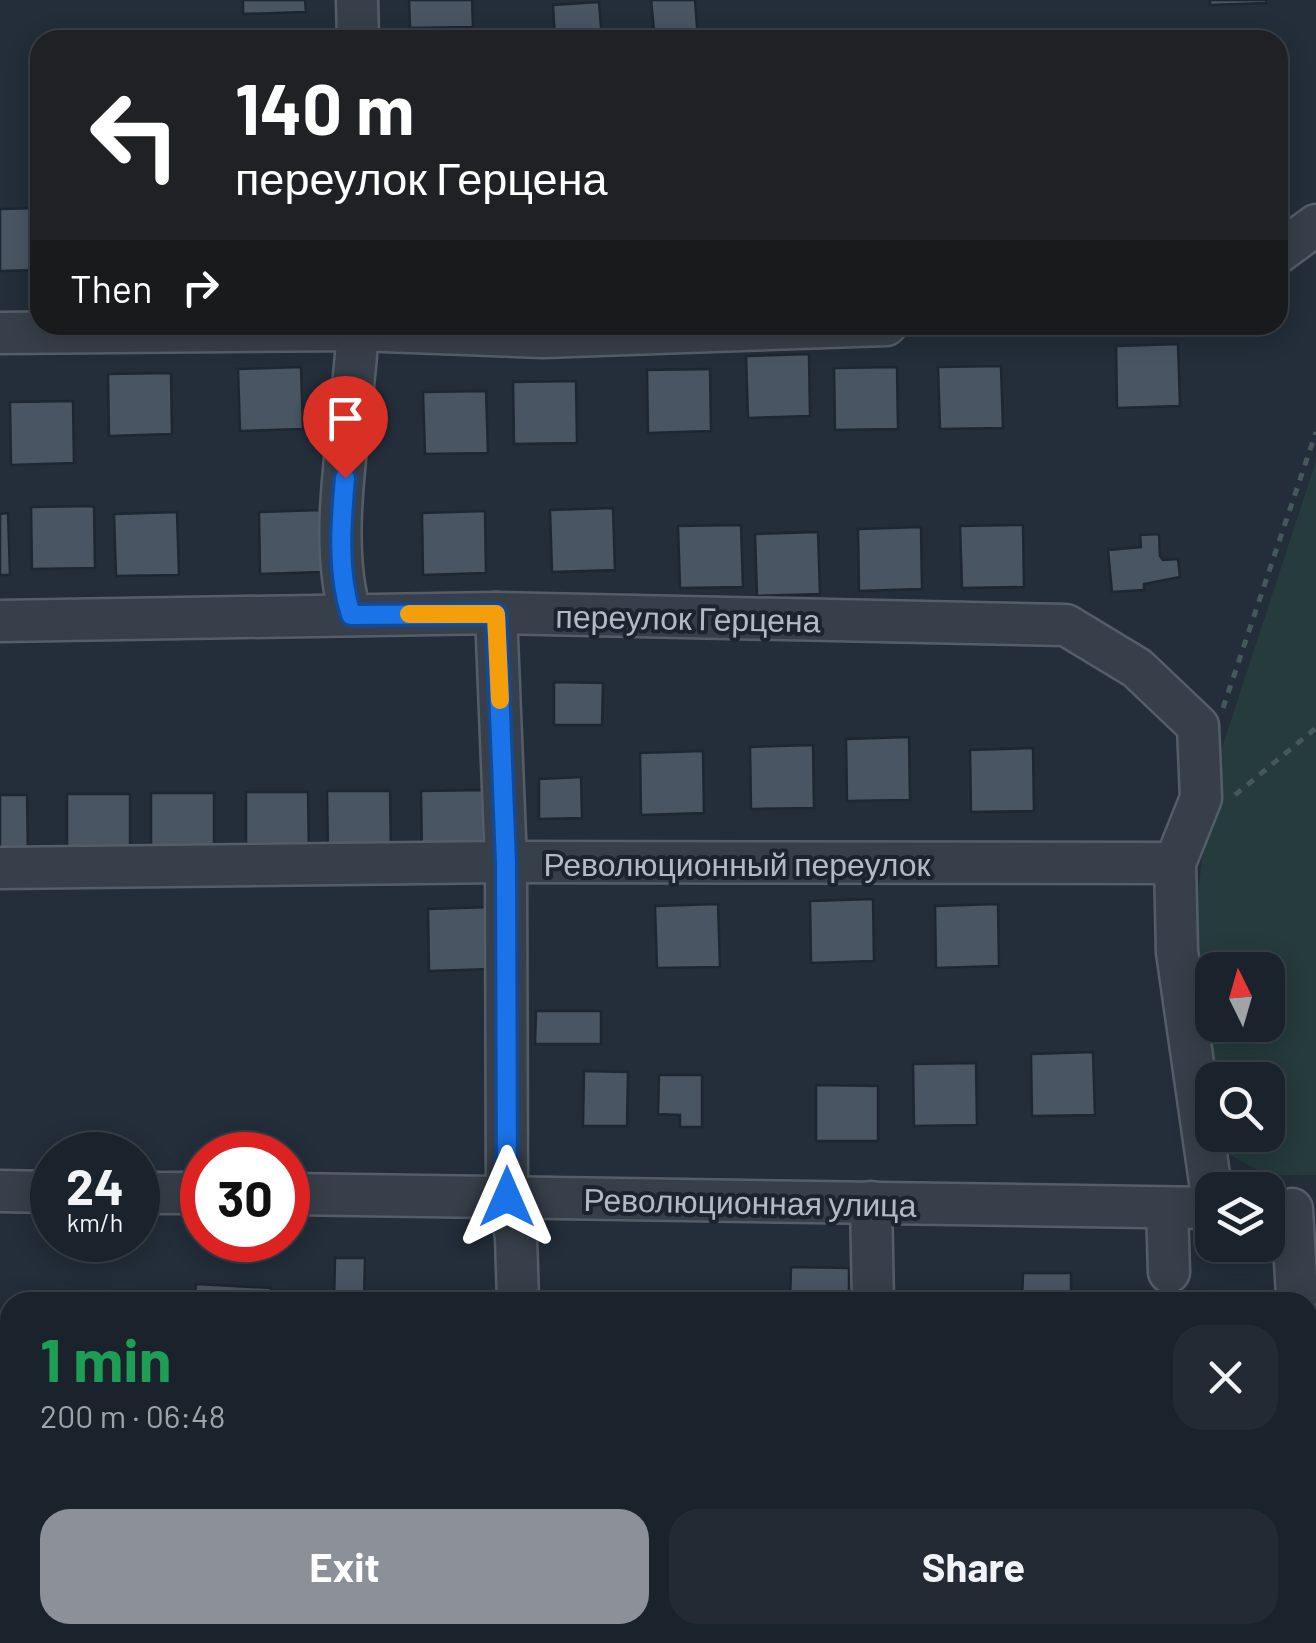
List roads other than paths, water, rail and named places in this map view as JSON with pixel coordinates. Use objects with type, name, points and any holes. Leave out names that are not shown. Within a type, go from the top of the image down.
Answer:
[{"type":"street","points":[[358,0],[358,30]]},
{"type":"street","points":[[1288,246],[1316,225]]},
{"type":"street","points":[[0,333],[30,332]]},
{"type":"street","points":[[351,615],[344,595],[341,516],[357,335]]},
{"type":"street","points":[[523,335],[575,335]]},
{"type":"street","points":[[496,614],[506,862],[507,1197],[516,1236],[518,1292]]},
{"type":"street","name":"переулок Герцена","points":[[0,621],[496,614],[1066,625],[1138,668],[1198,726],[1201,798],[1175,864]]},
{"type":"street","name":"Революционный переулок","points":[[0,868],[506,862],[1175,864]]},
{"type":"street","points":[[1175,864],[1177,952],[1209,1172]]},
{"type":"street","points":[[0,1191],[30,1192]]},
{"type":"street","name":"Революционная улица","points":[[310,1194],[1195,1208]]},
{"type":"street","points":[[872,1202],[873,1292]]},
{"type":"street","points":[[1166,1208],[1169,1272]]},
{"type":"street","points":[[1292,1209],[1297,1292]]}]
